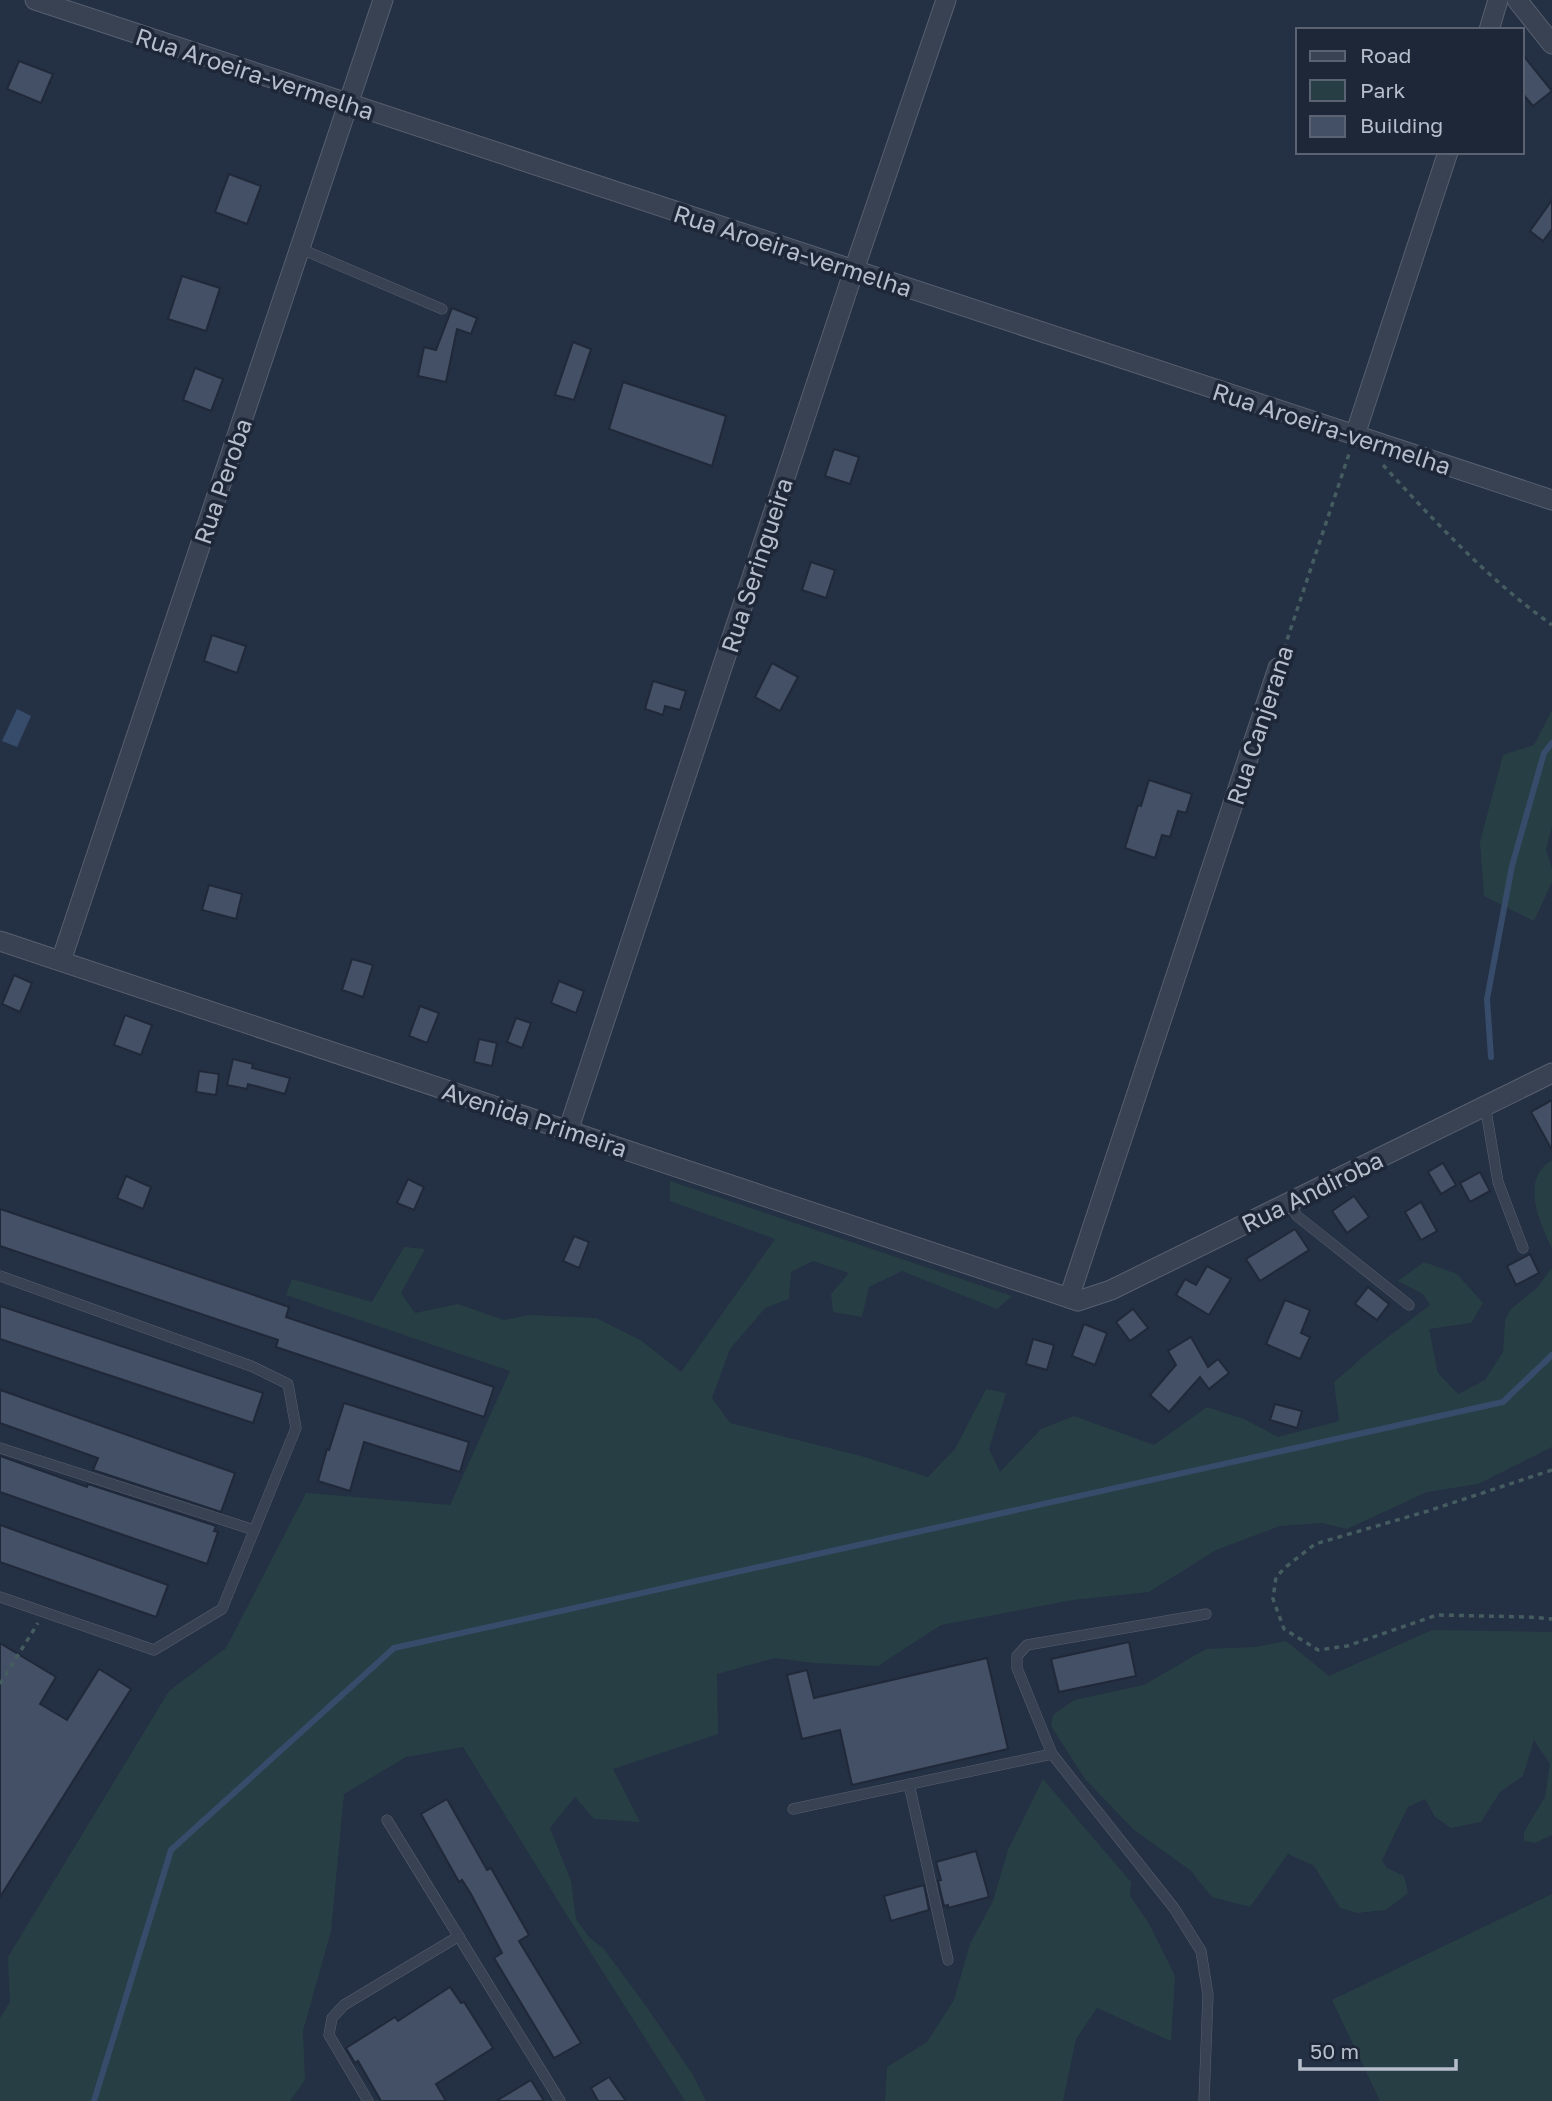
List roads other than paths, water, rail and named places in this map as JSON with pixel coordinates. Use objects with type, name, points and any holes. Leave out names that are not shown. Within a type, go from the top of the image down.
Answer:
[{"type":"street","name":"Rua Aroeira-vermelha","points":[[35,0],[1552,500]]},
{"type":"street","name":"Rua Peroba","points":[[61,961],[383,0]]},
{"type":"street","name":"Rua Seringueira","points":[[568,1130],[853,270],[946,0]]},
{"type":"street","points":[[1490,28],[1499,0]]},
{"type":"street","points":[[1517,0],[1552,44]]},
{"type":"street","points":[[1355,435],[1447,154]]},
{"type":"street","name":"Rua Canjerana","points":[[1069,1298],[1278,668]]},
{"type":"street","name":"Avenida Primeira","points":[[0,941],[1069,1298]]},
{"type":"street","name":"Rua Andiroba","points":[[1069,1298],[1078,1301],[1111,1290],[1552,1073]]},
{"type":"lane","points":[[300,249],[442,309]]},
{"type":"lane","points":[[1485,1105],[1497,1182],[1523,1248]]},
{"type":"lane","points":[[1289,1202],[1297,1216],[1409,1305]]},
{"type":"lane","points":[[0,1276],[251,1366],[288,1384],[296,1428],[222,1609],[154,1650],[0,1597]]},
{"type":"lane","points":[[0,1448],[254,1531]]},
{"type":"lane","points":[[1204,2101],[1208,1995],[1201,1951],[1174,1908],[1052,1754],[1017,1668],[1017,1656],[1027,1645],[1206,1614]]},
{"type":"lane","points":[[793,1809],[1052,1754]]},
{"type":"lane","points":[[909,1784],[948,1960]]},
{"type":"lane","points":[[387,1820],[560,2101]]},
{"type":"lane","points":[[369,2101],[329,2035],[332,2018],[344,2005],[459,1936]]},
{"type":"water","points":[[17,709],[31,716],[17,747],[2,741]]},
{"type":"waterway","points":[[1491,1057],[1487,999],[1512,866],[1544,753],[1552,743]]},
{"type":"waterway","points":[[94,2101],[171,1850],[394,1648],[1503,1402],[1552,1355]]}]
